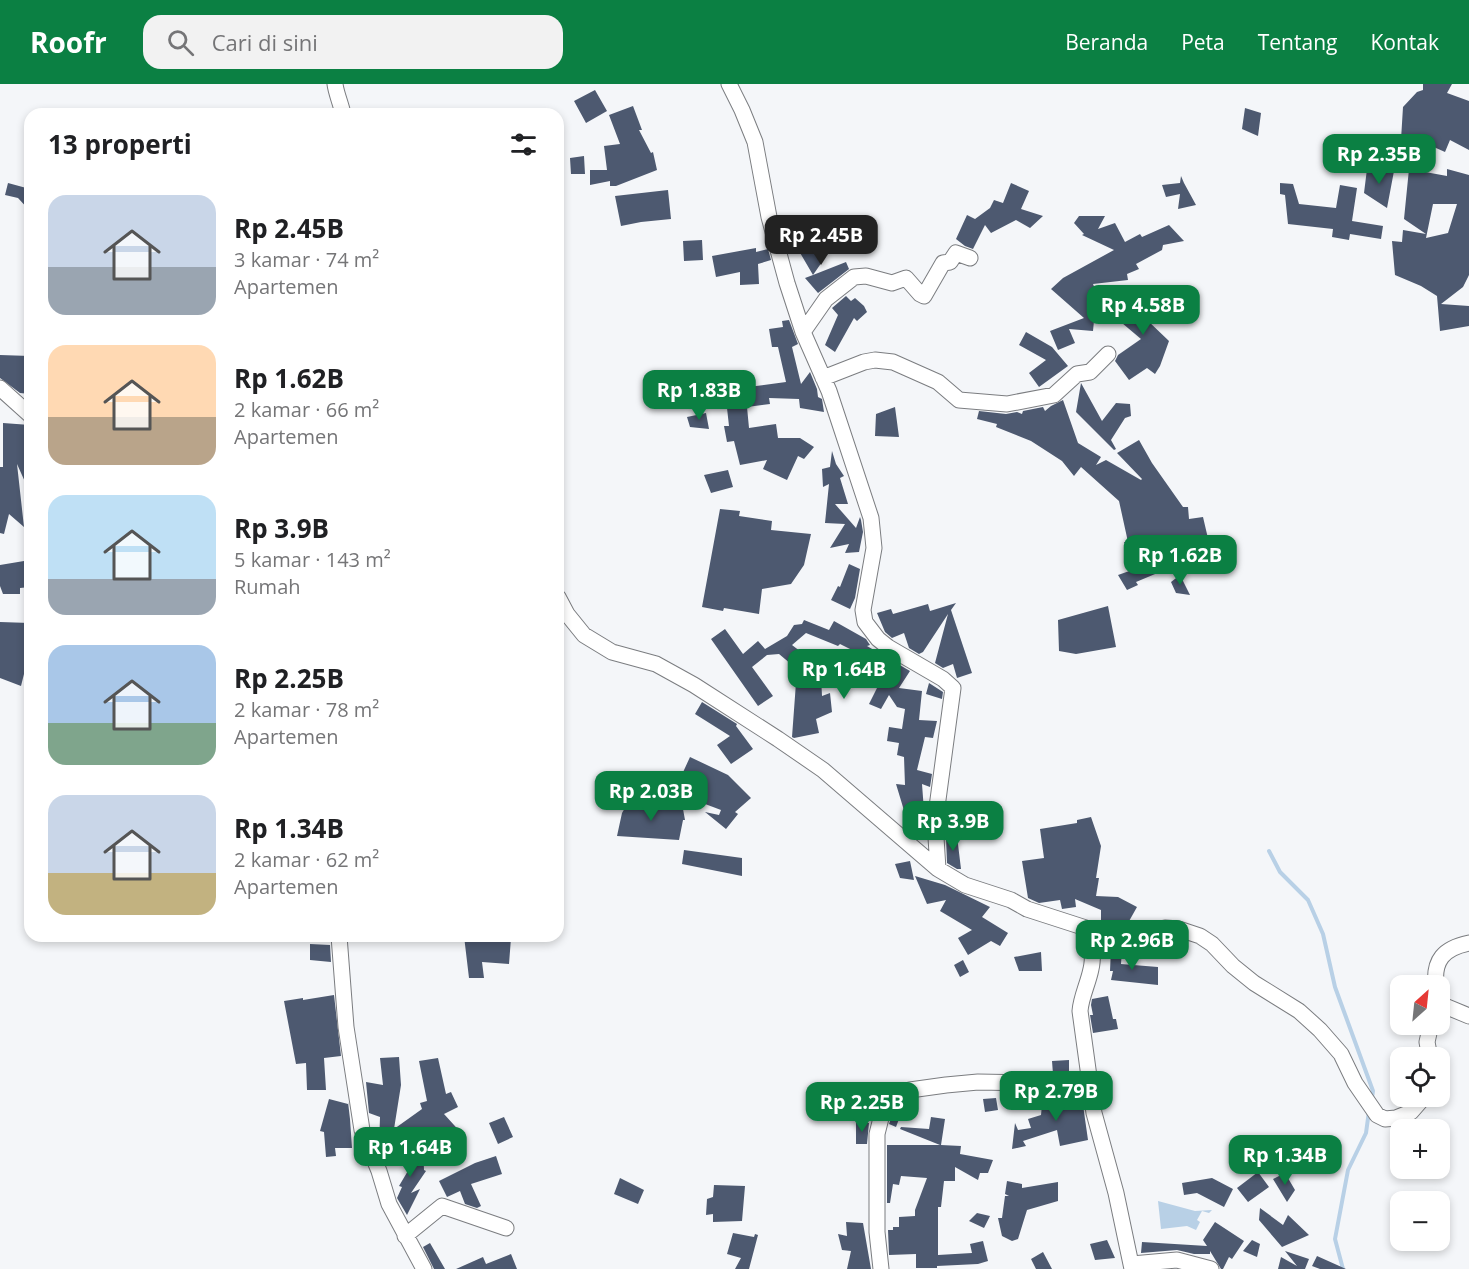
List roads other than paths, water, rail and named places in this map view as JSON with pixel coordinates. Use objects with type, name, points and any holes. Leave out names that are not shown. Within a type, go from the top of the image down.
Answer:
[{"type":"street","points":[[335,84],[342,108]]},
{"type":"street","points":[[729,84],[755,142],[769,217],[803,332],[823,378],[845,436],[855,473],[866,496],[874,548],[863,610],[865,621],[878,639],[910,661],[943,679],[953,688],[935,822],[938,869]]},
{"type":"street","points":[[803,332],[826,299],[854,277],[866,276],[892,283],[908,279],[924,296],[943,262],[950,262],[956,253],[970,258]]},
{"type":"street","points":[[823,378],[864,362],[875,360],[893,362],[938,382],[960,400],[1007,404],[1054,395],[1077,374],[1090,372],[1108,354]]},
{"type":"street","points":[[0,388],[24,410]]},
{"type":"street","points":[[564,608],[584,635],[612,652],[656,664],[694,685],[824,770],[938,869],[965,885],[1011,900],[1027,909],[1092,930],[1127,933],[1172,928],[1200,936],[1212,944],[1254,983],[1299,1011],[1320,1030],[1341,1054],[1355,1083],[1377,1115],[1385,1119],[1396,1118],[1411,1112],[1415,1107]]},
{"type":"street","points":[[1092,930],[1092,966],[1087,989],[1081,999],[1080,1011],[1094,1113],[1116,1193],[1132,1266],[1177,1260],[1211,1269]]},
{"type":"street","points":[[339,942],[346,1027],[362,1130],[379,1171],[389,1204],[424,1269]]},
{"type":"street","points":[[1435,975],[1434,971],[1442,956],[1451,948],[1469,943]]},
{"type":"street","points":[[1450,1008],[1469,1017]]},
{"type":"street","points":[[881,1269],[877,1232],[877,1134],[884,1110],[910,1090],[946,1085],[978,1082],[1090,1084]]},
{"type":"street","points":[[405,1236],[442,1206],[506,1228]]},
{"type":"water","points":[[1158,1201],[1195,1211],[1212,1210],[1209,1213],[1202,1211],[1197,1220],[1200,1222],[1196,1230],[1187,1226],[1161,1229]]},
{"type":"waterway","points":[[1269,851],[1280,872],[1308,900],[1323,934],[1335,987],[1373,1091],[1372,1098]]},
{"type":"waterway","points":[[1343,1269],[1335,1239],[1348,1170],[1366,1133],[1369,1111]]}]
